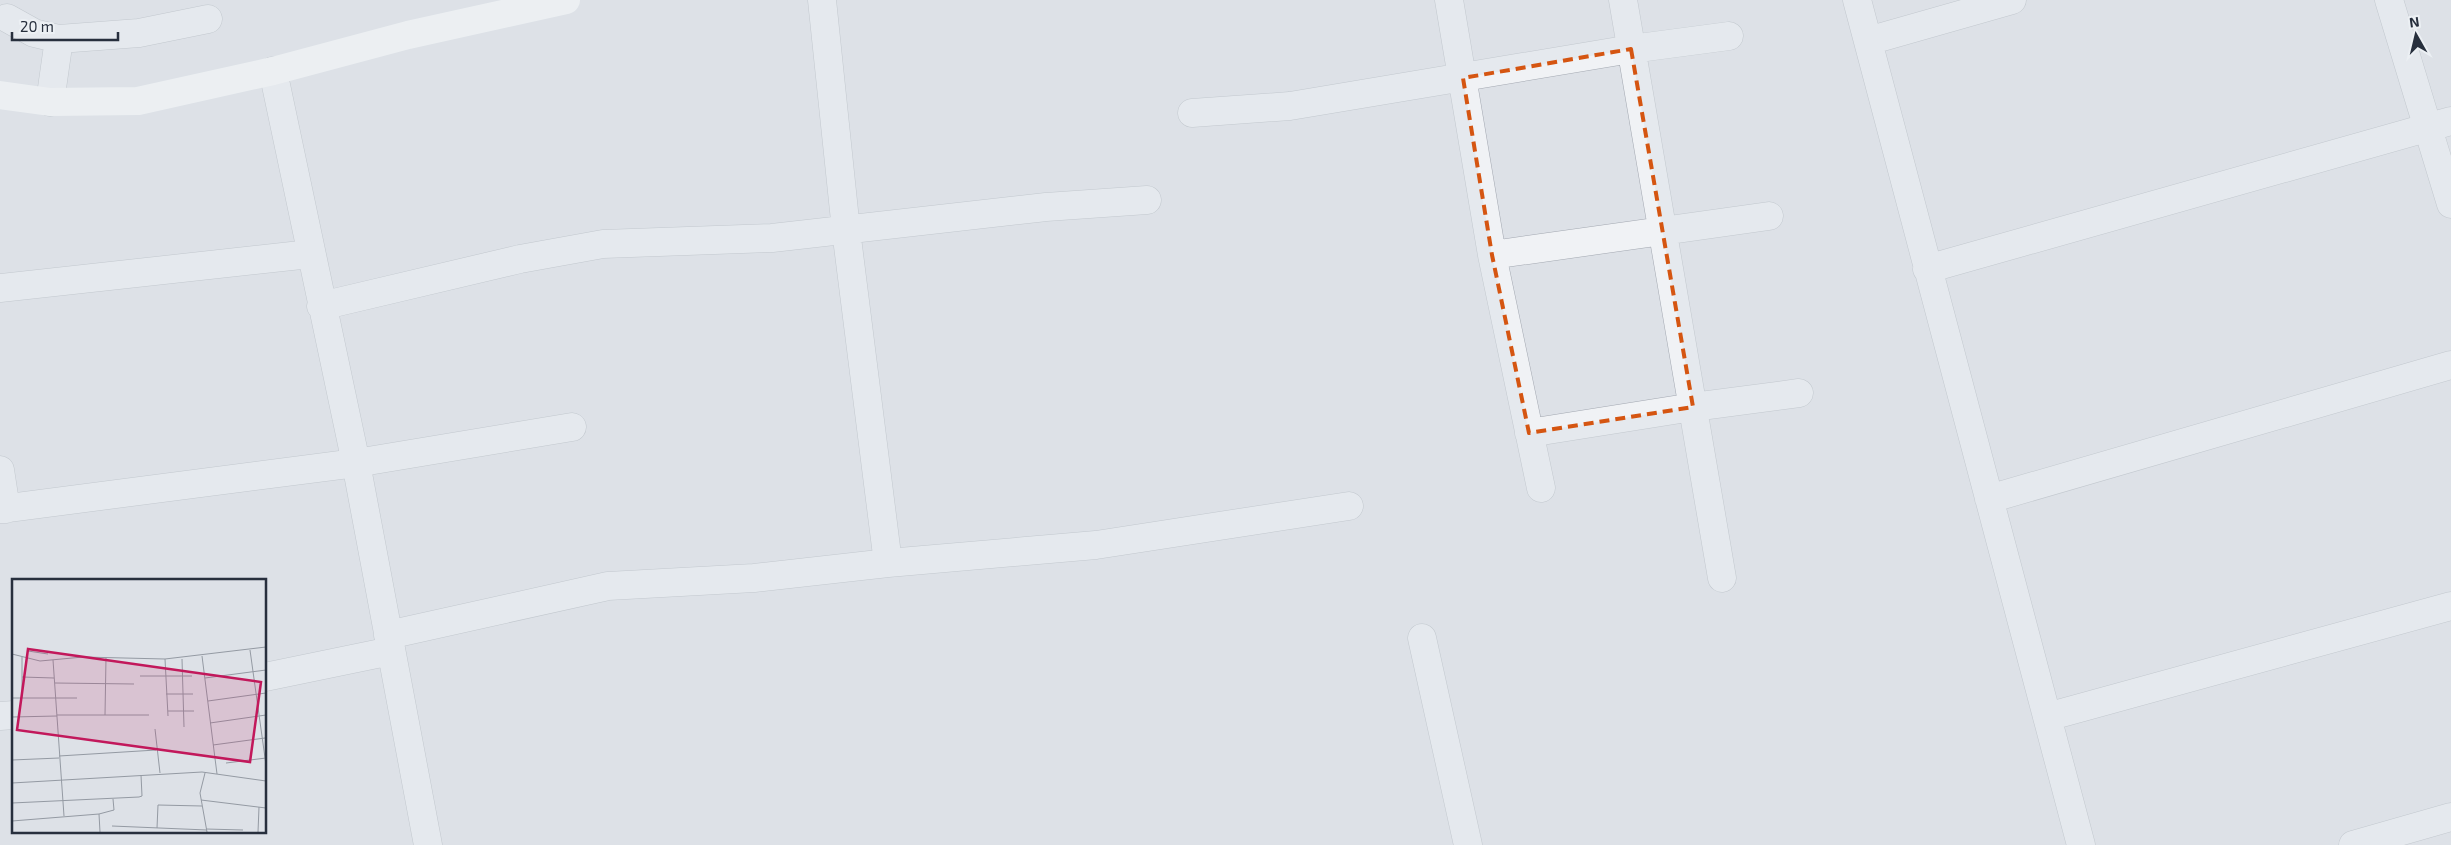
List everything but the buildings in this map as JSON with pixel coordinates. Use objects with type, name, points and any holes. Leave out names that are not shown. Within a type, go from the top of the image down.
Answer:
[{"type":"street","points":[[0,95],[50,102],[138,101],[273,71],[408,35],[566,0]]},
{"type":"street","points":[[822,0],[846,230],[888,563]]},
{"type":"street","points":[[1449,0],[1492,255],[1541,488]]},
{"type":"street","points":[[1623,0],[1722,578]]},
{"type":"street","points":[[1857,0],[2081,845]]},
{"type":"street","points":[[1868,41],[2012,0]]},
{"type":"street","points":[[2389,0],[2439,125],[2451,204]]},
{"type":"street","points":[[7,18],[34,33],[59,39],[139,33],[208,20]]},
{"type":"street","points":[[1192,113],[1290,106],[1631,49],[1729,36]]},
{"type":"street","points":[[50,102],[59,39]]},
{"type":"street","points":[[273,71],[321,306],[356,463],[428,845]]},
{"type":"street","points":[[1927,269],[2439,125]]},
{"type":"street","points":[[321,306],[520,259],[603,244],[772,238],[1046,207],[1147,200]]},
{"type":"street","points":[[1492,255],[1769,216]]},
{"type":"street","points":[[0,288],[310,254]]},
{"type":"street","points":[[1989,499],[2451,365]]},
{"type":"street","points":[[1530,433],[1692,407],[1799,393]]},
{"type":"street","points":[[0,470],[3,509],[356,463],[572,427]]},
{"type":"street","points":[[266,677],[608,586],[754,578],[888,563],[1096,545],[1349,506]]},
{"type":"street","points":[[2047,717],[2451,606]]},
{"type":"street","points":[[1422,638],[1468,845]]},
{"type":"street","points":[[2353,845],[2451,817]]},
{"type":"highlighted area","points":[[1631,49],[1693,407],[1529,433],[1492,255],[1463,78]]}]
